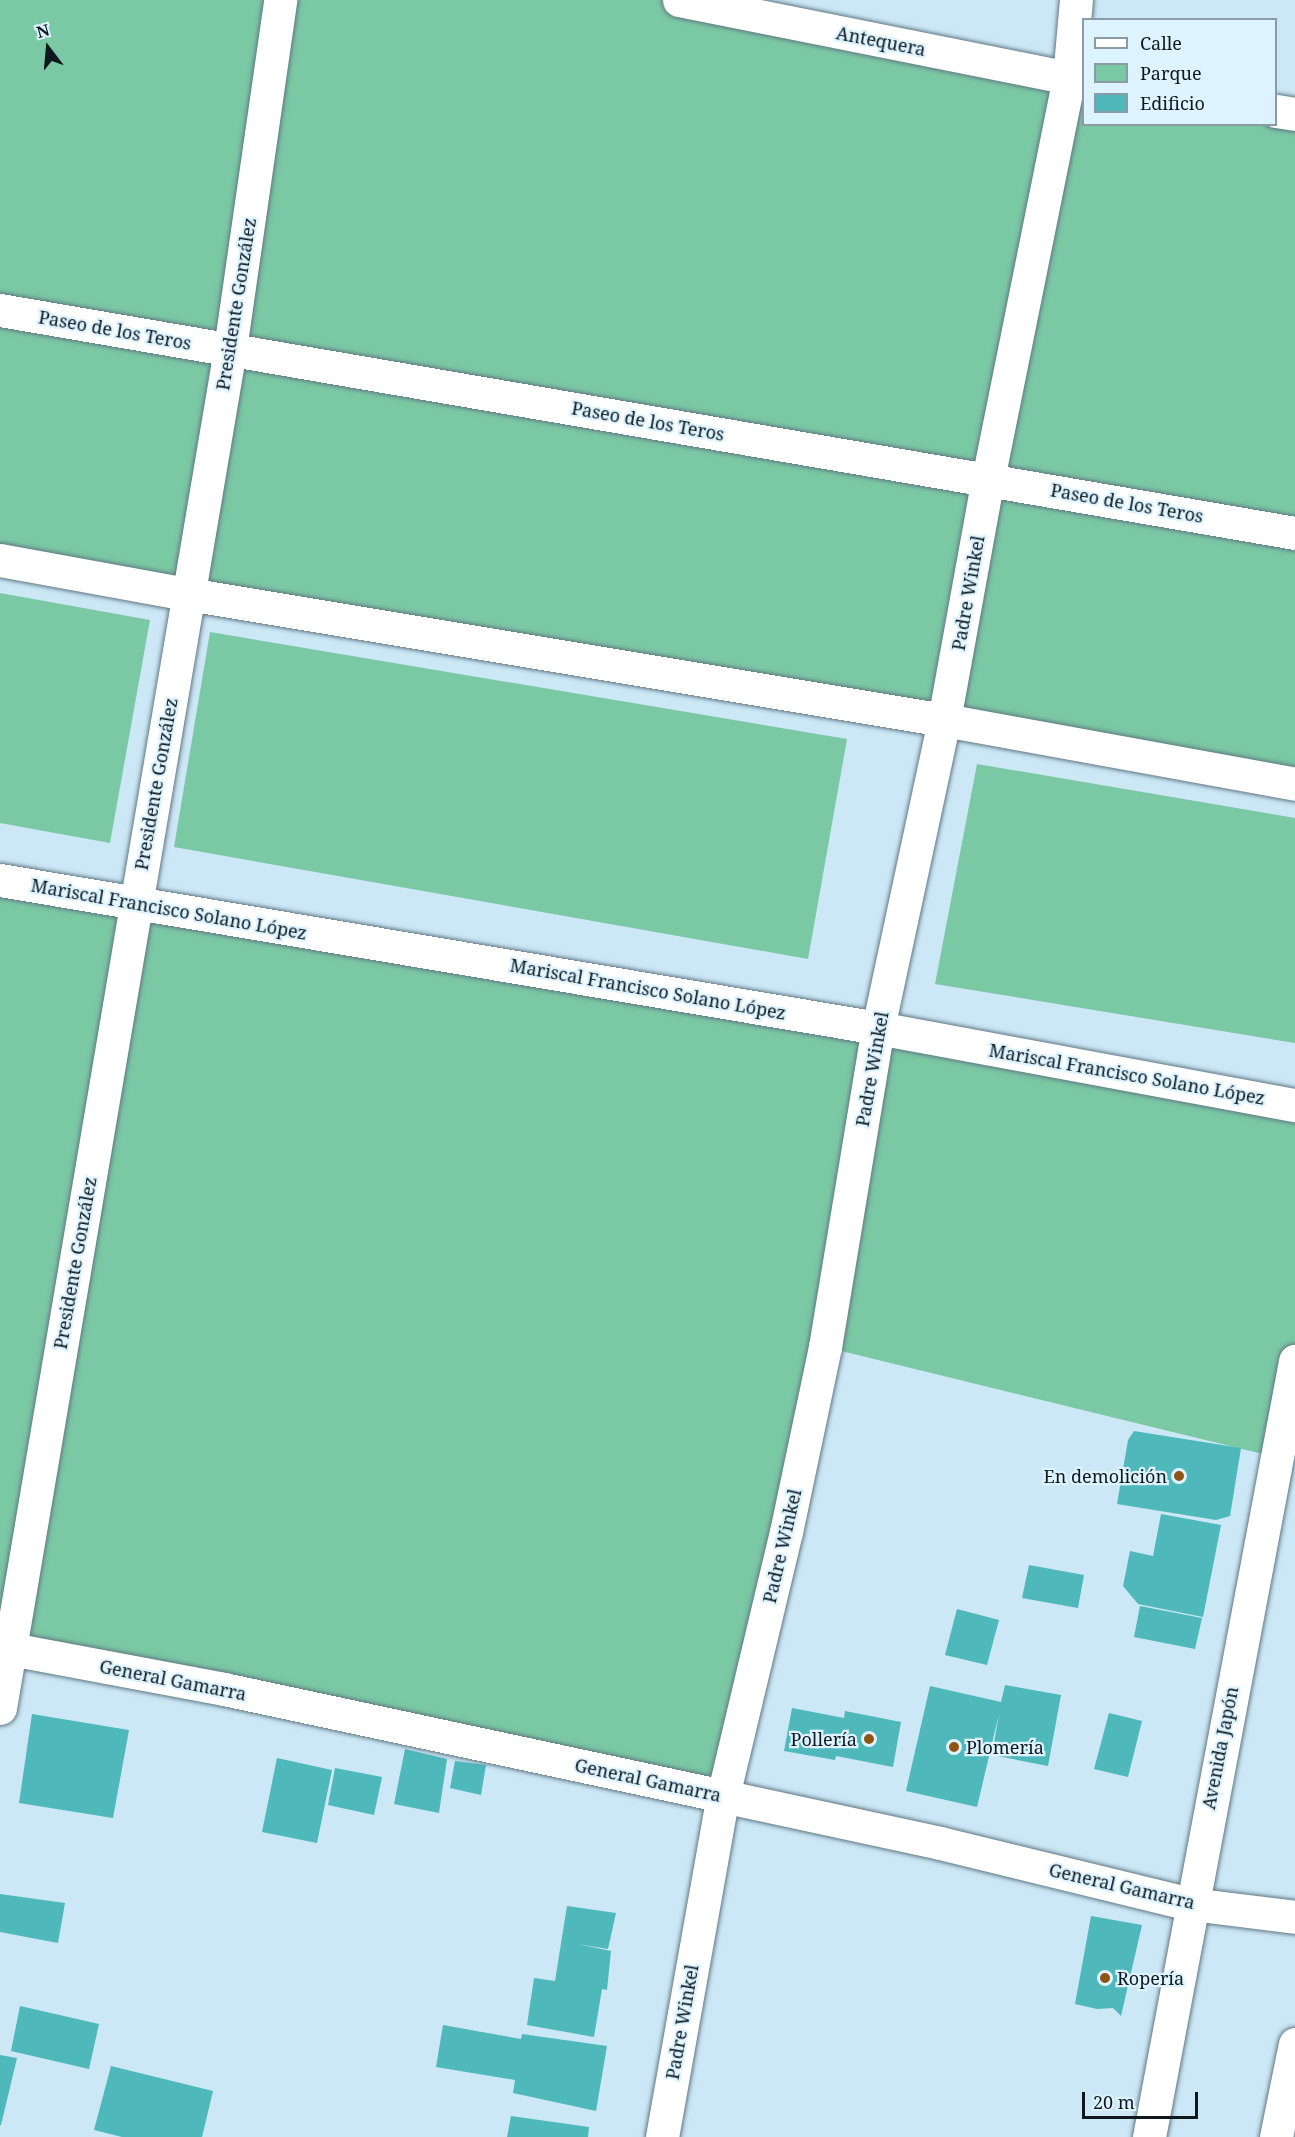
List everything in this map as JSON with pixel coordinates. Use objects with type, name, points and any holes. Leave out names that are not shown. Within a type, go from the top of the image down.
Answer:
[{"type":"street","name":"Presidente González","points":[[0,1708],[6,1648],[230,349],[280,0]]},
{"type":"street","name":"Antequera","points":[[679,0],[1076,80]]},
{"type":"street","name":"Padre Winkel","points":[[662,2137],[723,1796],[786,1532],[825,1347],[878,1028],[944,720],[988,479],[1076,80],[1076,0]]},
{"type":"street","points":[[1277,111],[1295,114]]},
{"type":"street","name":"Paseo de los Teros","points":[[0,310],[1295,533]]},
{"type":"street","points":[[0,560],[188,594],[944,720],[1295,784]]},
{"type":"street","name":"Mariscal Francisco Solano López","points":[[0,880],[878,1028],[1295,1105]]},
{"type":"street","name":"Avenida Japón","points":[[1149,2137],[1191,1904],[1295,1361]]},
{"type":"street","name":"General Gamarra","points":[[6,1648],[224,1689],[723,1796],[940,1843],[1191,1904],[1295,1917]]},
{"type":"street","points":[[1276,2137],[1295,2044]]},
{"type":"green space","points":[[0,0],[679,0],[1082,81],[1082,126],[1277,126],[1277,123],[1295,114],[1295,784],[0,560]]},
{"type":"green space","points":[[0,593],[150,620],[110,843],[0,823]]},
{"type":"green space","points":[[210,632],[847,739],[808,959],[174,847]]},
{"type":"green space","points":[[977,764],[1295,818],[1295,1043],[935,984]]},
{"type":"green space","points":[[0,880],[1295,1106],[1295,1361],[1275,1457],[825,1347],[723,1796],[0,1647]]},
{"type":"building","name":"En demolición","points":[[1134,1431],[1241,1448],[1230,1516],[1216,1520],[1117,1504],[1128,1440]]},
{"type":"building","points":[[1161,1514],[1221,1525],[1203,1617],[1138,1604],[1123,1586],[1130,1551],[1153,1556]]},
{"type":"building","points":[[1029,1565],[1084,1575],[1078,1608],[1022,1598]]},
{"type":"building","points":[[1140,1606],[1202,1618],[1195,1649],[1134,1637]]},
{"type":"building","points":[[957,1609],[999,1620],[987,1665],[945,1655]]},
{"type":"building","name":"Plomería","points":[[1005,1685],[1061,1695],[1048,1766],[992,1755],[999,1714],[977,1807],[906,1791],[930,1686],[1001,1702]]},
{"type":"building","points":[[792,1708],[844,1718],[845,1711],[901,1722],[893,1767],[836,1756],[835,1760],[784,1751]]},
{"type":"building","points":[[1109,1713],[1142,1721],[1128,1777],[1094,1769]]},
{"type":"building","points":[[32,1714],[129,1730],[113,1818],[19,1803]]},
{"type":"building","points":[[405,1749],[447,1759],[439,1813],[394,1804]]},
{"type":"building","points":[[277,1758],[332,1770],[317,1843],[262,1832]]},
{"type":"building","points":[[455,1761],[486,1765],[481,1795],[450,1788]]},
{"type":"building","points":[[335,1768],[382,1777],[374,1815],[328,1805]]},
{"type":"building","points":[[0,1894],[65,1903],[58,1943],[0,1932]]},
{"type":"building","points":[[567,1906],[616,1913],[608,1949],[578,1944],[611,1951],[607,1990],[602,1989],[594,2037],[527,2025],[534,1978],[555,1981]]},
{"type":"building","name":"Ropería","points":[[1091,1916],[1142,1925],[1121,2016],[1113,2008],[1097,2009],[1075,2004]]},
{"type":"building","points":[[20,2006],[99,2024],[89,2069],[11,2051]]},
{"type":"building","points":[[443,2025],[521,2039],[522,2034],[607,2046],[596,2111],[513,2093],[515,2080],[436,2067]]},
{"type":"building","points":[[0,2055],[17,2058],[1,2125],[0,2125]]},
{"type":"building","points":[[111,2066],[213,2091],[202,2137],[122,2137],[94,2130]]},
{"type":"building","points":[[511,2116],[589,2127],[588,2137],[507,2137]]},
{"type":"place","name":"En demolición","points":[[1179,1476]]},
{"type":"place","name":"Pollería","points":[[869,1739]]},
{"type":"place","name":"Plomería","points":[[954,1747]]},
{"type":"place","name":"Ropería","points":[[1105,1978]]}]
